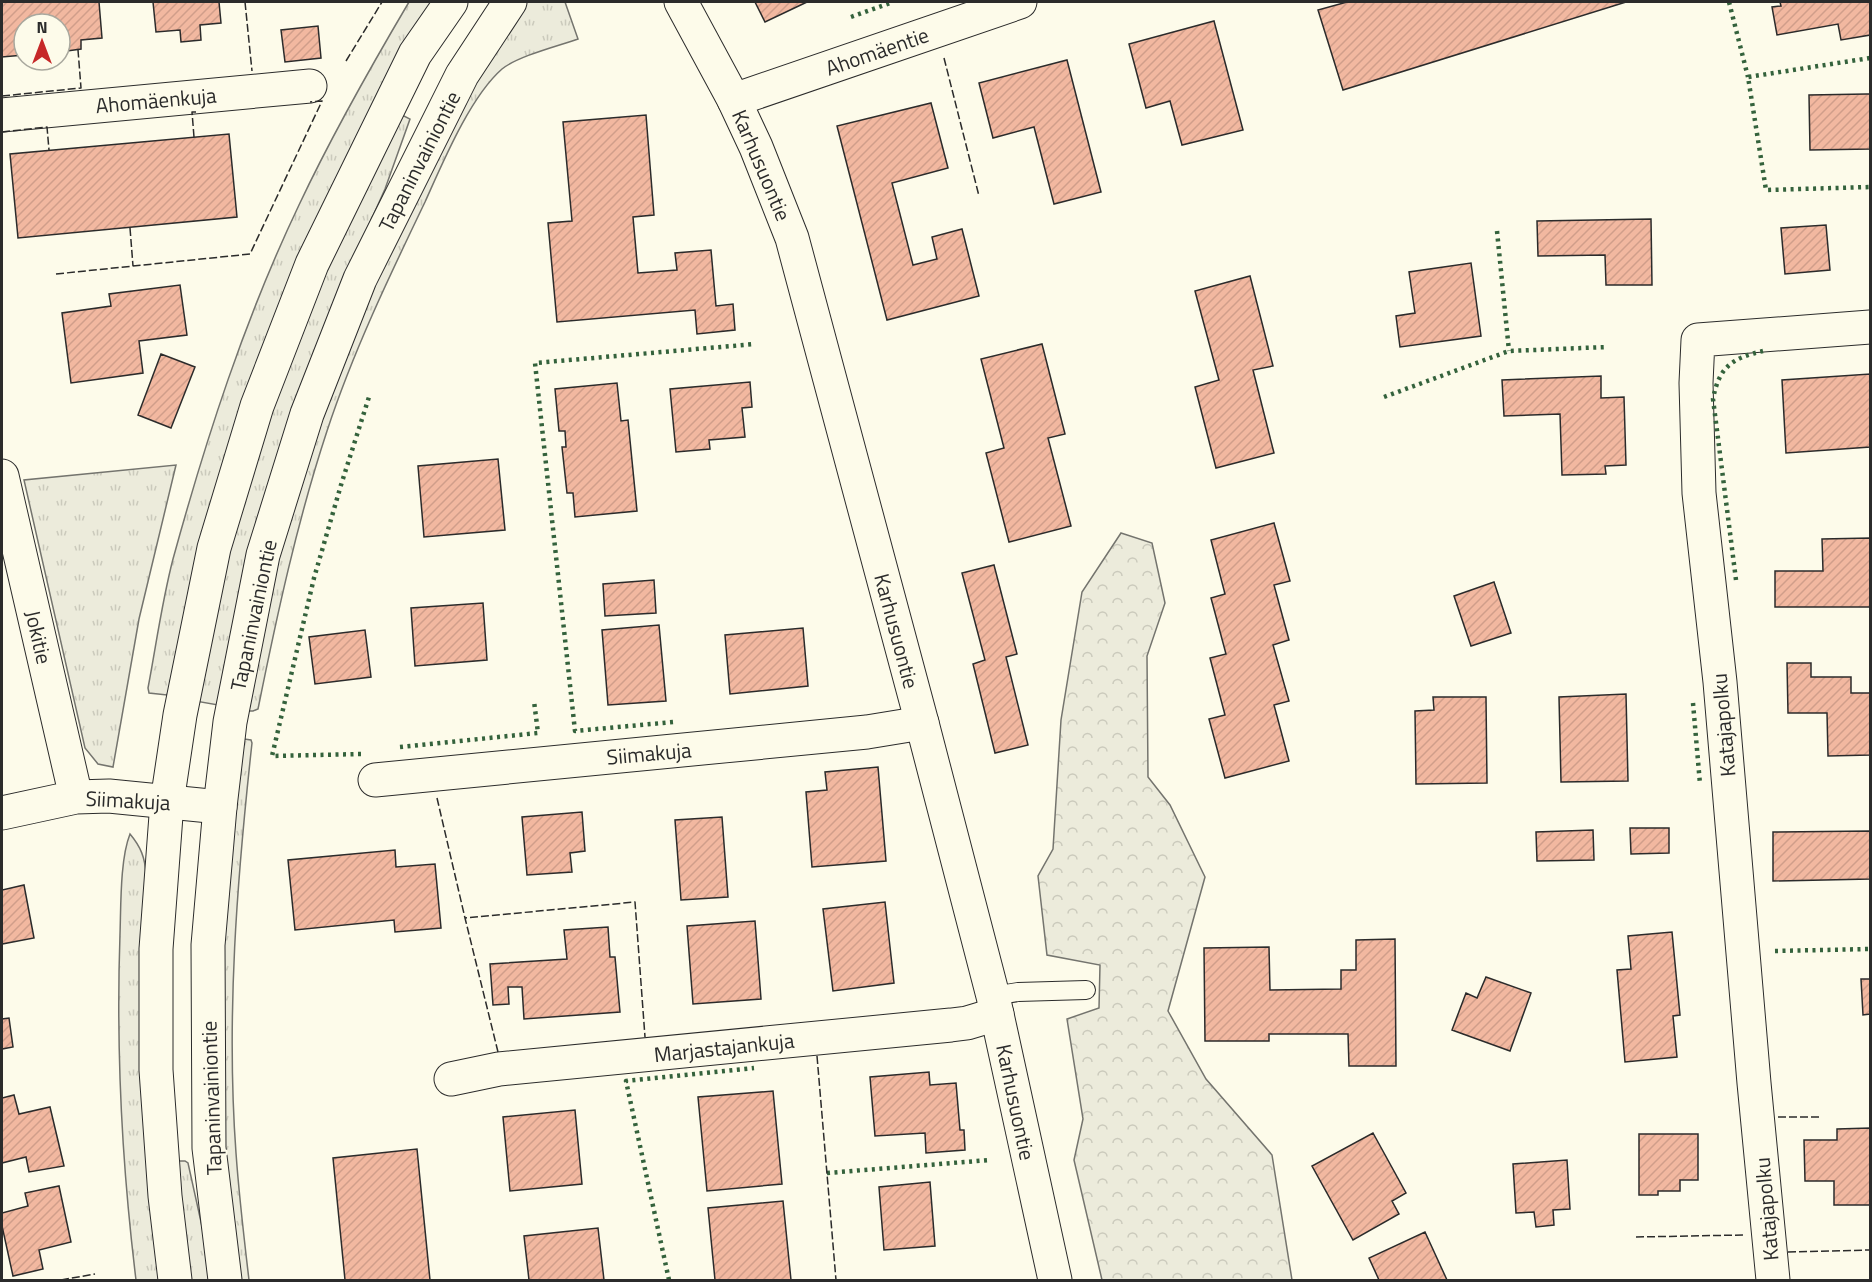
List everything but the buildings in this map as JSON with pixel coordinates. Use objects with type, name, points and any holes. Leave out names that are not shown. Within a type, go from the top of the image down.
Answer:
[{"type":"street","points":[[175,1281],[165,1196],[156,1070],[156,949],[167,802],[180,715],[214,548],[257,406],[312,264],[415,54],[451,2]]},
{"type":"street","name":"Tapaninvainiontie","points":[[225,1281],[209,1136],[208,945],[230,722],[263,555],[307,414],[360,279],[462,75],[510,2]]},
{"type":"street","name":"Karhusuontie","points":[[681,2],[734,100],[756,147],[792,238],[995,1005],[1055,1281]]},
{"type":"street","name":"Ahomäentie","points":[[734,100],[1020,2]]},
{"type":"street","name":"Ahomäenkuja","points":[[2,115],[310,86]]},
{"type":"street","name":"Katajapolku","points":[[1773,1281],[1720,682],[1699,493],[1696,382],[1698,340],[1870,327]]},
{"type":"street","name":"Jokitie","points":[[2,476],[76,797]]},
{"type":"street","name":"Siimakuja","points":[[375,780],[867,732],[922,723]]},
{"type":"street","name":"Siimakuja","points":[[2,813],[76,797],[124,796],[220,807]]},
{"type":"street","name":"Marjastajankuja","points":[[451,1079],[499,1069],[967,1023],[995,1005]]},
{"type":"lane","points":[[995,1005],[1018,992],[1086,990]]},
{"type":"green space","points":[[409,2],[433,2],[370,111],[167,695],[149,693],[159,624],[173,559],[213,424],[244,335],[279,248],[312,179],[352,102]]},
{"type":"green space","points":[[526,2],[565,2],[578,39],[528,56],[502,69],[479,96],[449,150],[372,315],[337,402],[316,465],[297,534],[258,709],[246,711],[275,569],[317,423],[366,295],[470,91]]},
{"type":"green space","points":[[398,113],[410,119],[385,189],[341,287],[218,705],[195,701],[206,641],[244,492],[307,306]]},
{"type":"green space","points":[[176,465],[139,619],[113,767],[98,764],[85,748],[24,480]]},
{"type":"green space","points":[[1121,533],[1152,543],[1165,603],[1147,656],[1148,777],[1170,805],[1205,877],[1168,1011],[1206,1079],[1272,1155],[1292,1280],[1102,1280],[1074,1160],[1083,1119],[1067,1019],[1099,1008],[1100,965],[1047,955],[1038,876],[1053,849],[1061,720],[1082,592]]},
{"type":"green space","points":[[244,739],[251,740],[252,743],[238,897],[232,1051],[236,1153],[249,1280],[236,1280],[220,1117],[224,895]]},
{"type":"green space","points":[[130,834],[142,853],[146,874],[161,1280],[136,1280],[124,1151],[119,977],[124,856]]},
{"type":"green space","points":[[177,1161],[188,1163],[205,1240],[209,1280],[185,1280]]},
{"type":"hedge","points":[[851,17],[893,2]]},
{"type":"hedge","points":[[1729,2],[1748,77]]},
{"type":"hedge","points":[[1870,58],[1748,77],[1766,190],[1870,187]]},
{"type":"hedge","points":[[1497,231],[1509,351]]},
{"type":"hedge","points":[[673,722],[575,731],[535,363],[755,344]]},
{"type":"hedge","points":[[1384,397],[1509,351],[1607,347]]},
{"type":"hedge","points":[[1736,580],[1713,399],[1719,379],[1729,366],[1743,357],[1763,351]]},
{"type":"hedge","points":[[361,754],[272,756],[314,578],[369,397]]},
{"type":"hedge","points":[[400,747],[538,733],[534,701]]},
{"type":"hedge","points":[[1693,703],[1700,784]]},
{"type":"hedge","points":[[1775,951],[1870,949]]},
{"type":"hedge","points":[[669,1280],[626,1081],[754,1068]]},
{"type":"hedge","points":[[827,1173],[990,1160]]},
{"type":"fence","points":[[245,2],[252,71]]},
{"type":"fence","points":[[346,61],[382,2]]},
{"type":"fence","points":[[2,96],[81,88],[78,50]]},
{"type":"fence","points":[[944,58],[979,196]]},
{"type":"fence","points":[[56,274],[250,254],[322,101],[310,102]]},
{"type":"fence","points":[[194,137],[192,112],[196,112]]},
{"type":"fence","points":[[2,132],[47,127],[49,150]]},
{"type":"fence","points":[[130,228],[133,266]]},
{"type":"fence","points":[[437,798],[465,918]]},
{"type":"fence","points":[[498,1052],[465,918],[635,902],[645,1037]]},
{"type":"fence","points":[[817,1056],[836,1280]]},
{"type":"fence","points":[[1778,1117],[1820,1117]]},
{"type":"fence","points":[[1636,1237],[1743,1235]]},
{"type":"fence","points":[[1788,1252],[1870,1250]]},
{"type":"fence","points":[[61,1280],[95,1274]]}]
